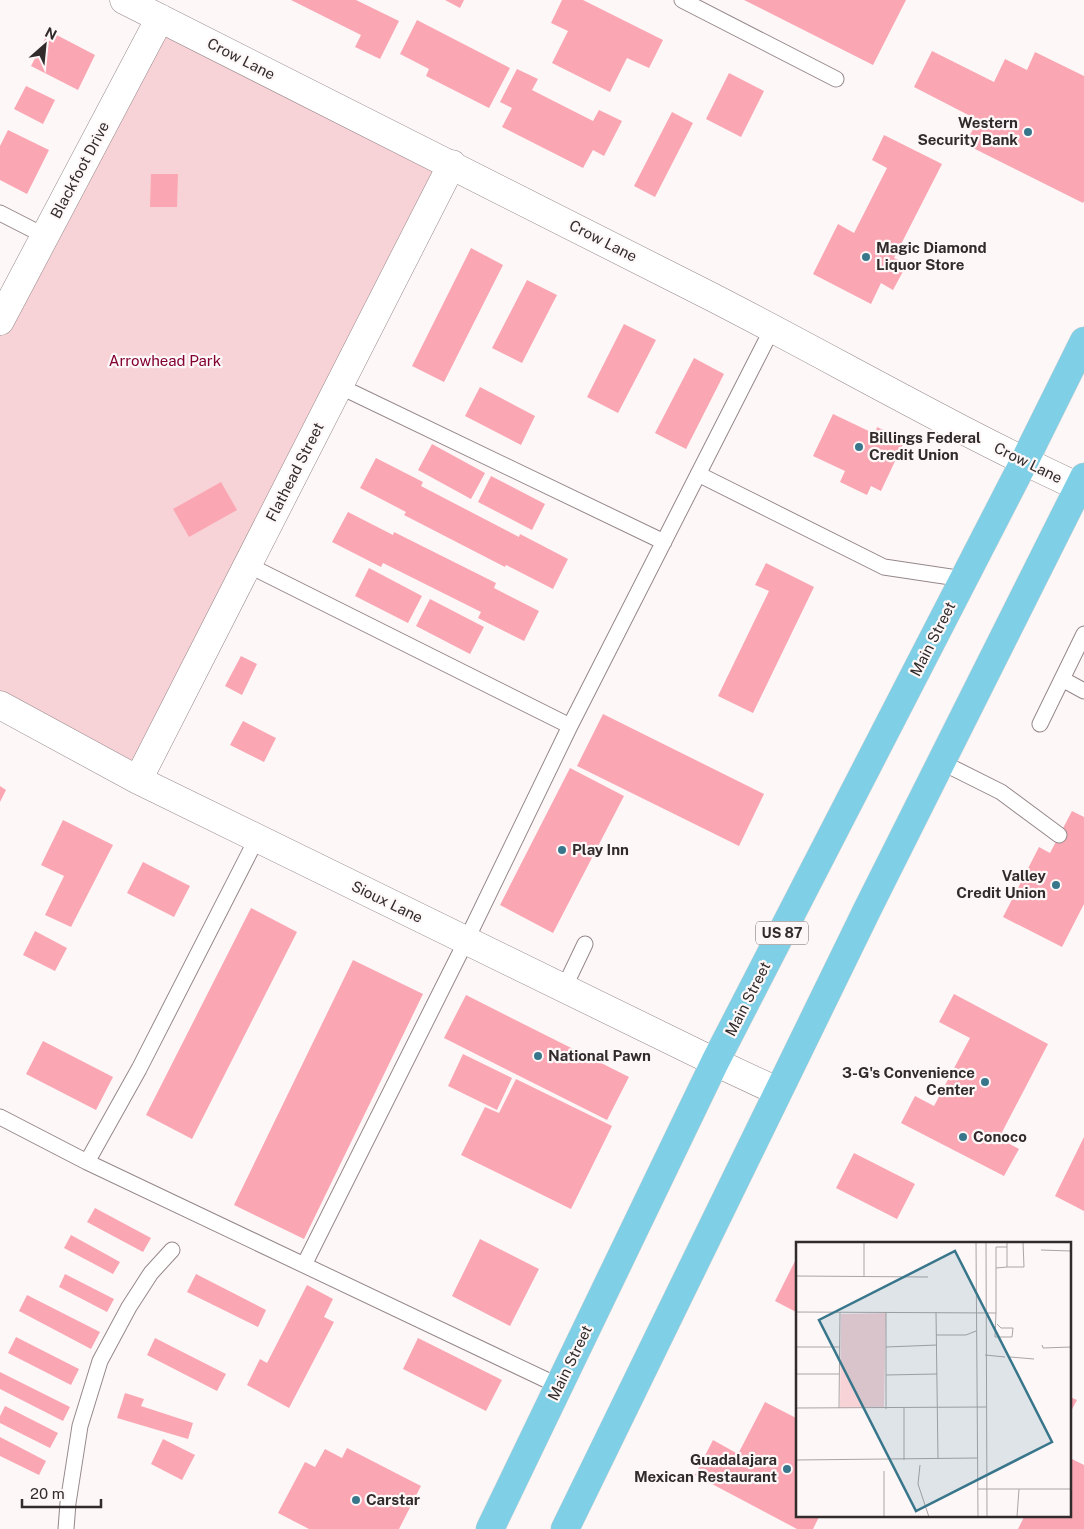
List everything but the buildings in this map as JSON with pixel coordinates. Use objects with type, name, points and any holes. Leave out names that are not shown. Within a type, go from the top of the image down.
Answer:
[{"type":"main road","name":"Main Street","points":[[490,1529],[715,1062],[1024,462],[1084,341]]},
{"type":"main road","points":[[565,1529],[777,1091],[1082,485]]},
{"type":"street","name":"Crow Lane","points":[[124,0],[452,164],[772,328],[1024,462],[1082,485]]},
{"type":"street","name":"Blackfoot Drive","points":[[0,321],[160,18]]},
{"type":"street","name":"Flathead Street","points":[[138,780],[452,164]]},
{"type":"street","name":"Sioux Lane","points":[[0,706],[138,780],[777,1091]]},
{"type":"lane","points":[[682,0],[836,79]]},
{"type":"lane","points":[[0,213],[45,236]]},
{"type":"lane","points":[[304,1265],[570,726],[772,328]]},
{"type":"lane","points":[[339,386],[664,542]]},
{"type":"lane","points":[[698,474],[884,567],[964,579]]},
{"type":"lane","points":[[248,565],[570,726]]},
{"type":"lane","points":[[1040,724],[1084,634]]},
{"type":"lane","points":[[1062,679],[1084,690]]},
{"type":"lane","points":[[941,762],[1001,792],[1059,835]]},
{"type":"lane","points":[[87,1162],[139,1069],[257,838]]},
{"type":"lane","points":[[564,988],[585,944]]},
{"type":"lane","points":[[0,1118],[87,1162],[559,1386]]},
{"type":"lane","points":[[66,1529],[68,1503],[80,1426],[100,1361],[129,1307],[151,1273],[172,1250]]},
{"type":"green space","name":"Arrowhead Park","points":[[164,34],[447,174],[134,765],[0,699],[0,323]]},
{"type":"place","name":"Western Security Bank","points":[[1028,132]]},
{"type":"place","name":"Magic Diamond Liquor Store","points":[[866,257]]},
{"type":"place","name":"Billings Federal Credit Union","points":[[859,447]]},
{"type":"place","name":"Play Inn","points":[[562,850]]},
{"type":"place","name":"Valley Credit Union","points":[[1056,885]]},
{"type":"place","name":"National Pawn","points":[[538,1056]]},
{"type":"place","name":"3-G's Convenience Center","points":[[985,1082]]},
{"type":"place","name":"Conoco","points":[[963,1137]]},
{"type":"place","name":"Guadalajara Mexican Restaurant","points":[[787,1469]]},
{"type":"place","name":"Carstar","points":[[356,1500]]}]
